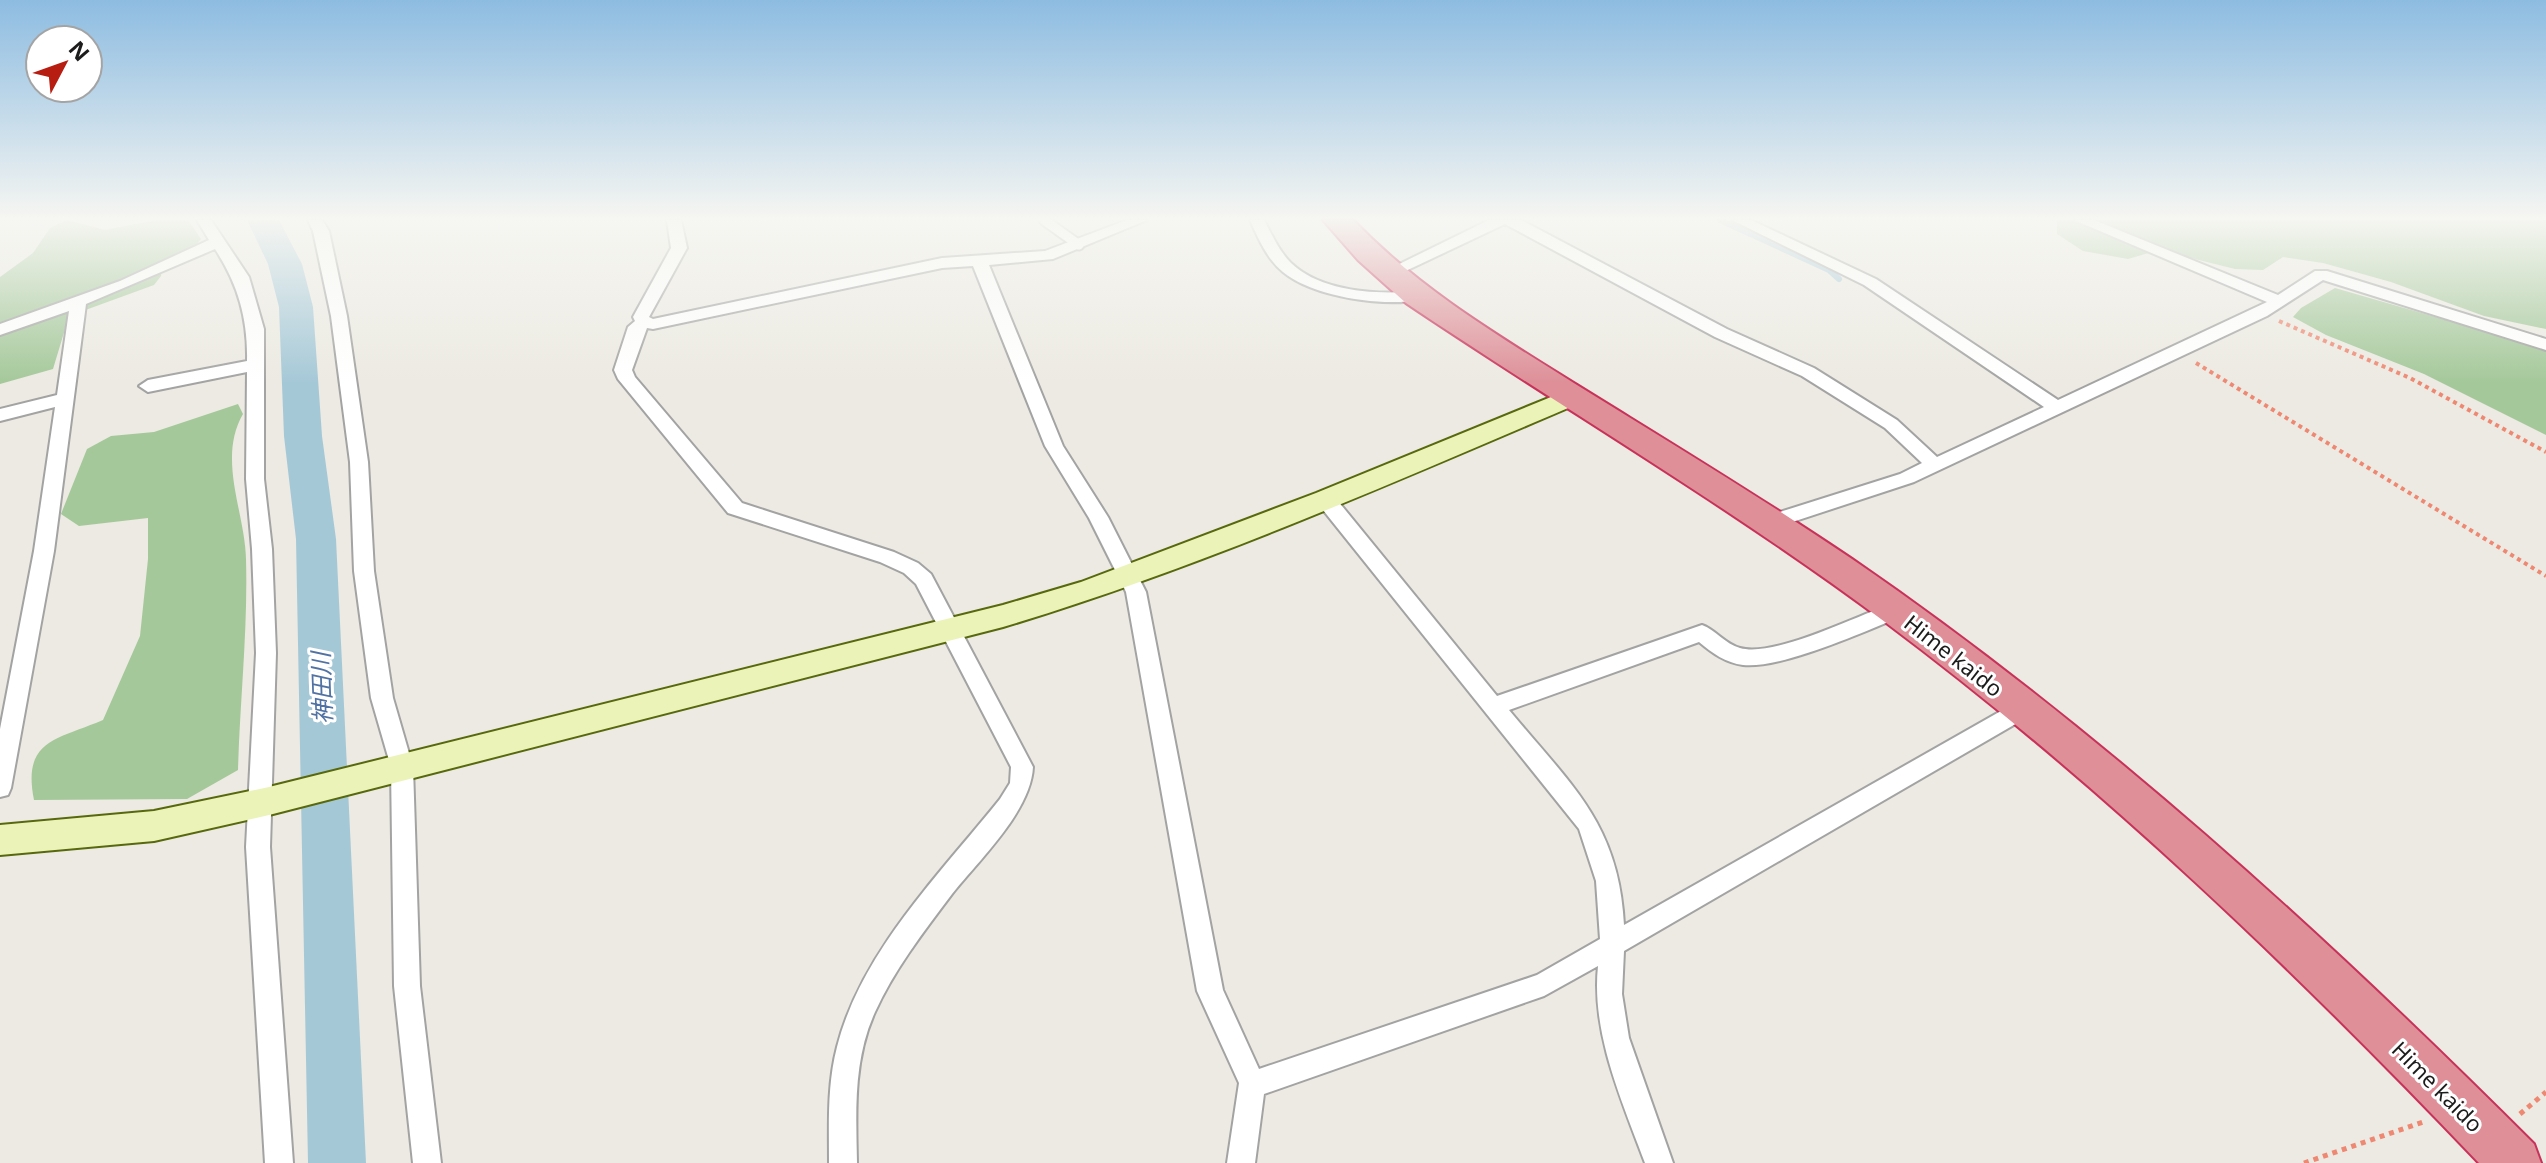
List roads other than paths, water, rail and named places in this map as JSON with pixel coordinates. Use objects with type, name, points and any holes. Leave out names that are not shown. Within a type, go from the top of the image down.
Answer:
[{"type":"highway","name":"Hime kaido","points":[[1393,274],[1403,284],[1573,396],[1771,522],[1897,610],[2023,709],[2158,822],[2286,938],[2515,1163]]},
{"type":"street","points":[[0,330],[143,274]]},
{"type":"street","points":[[239,274],[252,307],[256,329],[253,365],[257,385],[255,479],[262,549],[266,653],[263,802],[279,1163]]},
{"type":"street","points":[[331,274],[359,462],[364,571],[393,769],[407,986],[427,1163]]},
{"type":"street","points":[[644,322],[641,317],[665,274]]},
{"type":"street","points":[[843,1163],[843,1081],[854,1033],[886,970],[1021,784],[1022,767],[953,629],[924,579],[911,568],[735,508],[627,379],[623,370],[636,327],[644,322],[653,324],[889,274]]},
{"type":"street","points":[[985,274],[1054,446],[1131,577],[1210,991],[1252,1083],[1241,1163]]},
{"type":"street","points":[[1295,274],[1319,285],[1396,299],[1403,284],[1418,274]]},
{"type":"street","points":[[1611,274],[1721,333],[1808,372],[1891,424],[1934,464]]},
{"type":"street","points":[[1854,274],[1870,282],[2056,407]]},
{"type":"street","points":[[2214,274],[2282,302]]},
{"type":"street","points":[[1771,522],[1907,478],[2261,313],[2321,274]]},
{"type":"street","points":[[2322,274],[2546,345]]},
{"type":"street","points":[[0,788],[44,551],[78,302]]},
{"type":"street","points":[[148,386],[253,365]]},
{"type":"street","points":[[0,840],[154,826],[263,802],[953,629],[1131,577],[1326,500],[1573,396]]},
{"type":"street","points":[[0,415],[66,398]]},
{"type":"street","points":[[1326,500],[1587,822],[1602,848],[1609,886],[1612,946],[1609,991],[1616,1040],[1659,1163]]},
{"type":"street","points":[[1494,706],[1702,633],[1725,651],[1747,658],[1771,654],[1897,610]]},
{"type":"street","points":[[1252,1083],[1274,1079],[1544,984],[2023,709]]},
{"type":"waterway","name":"神田川","points":[[288,274],[296,307],[303,436],[316,539],[337,1163]]},
{"type":"waterway","points":[[1834,274],[1839,279]]}]
